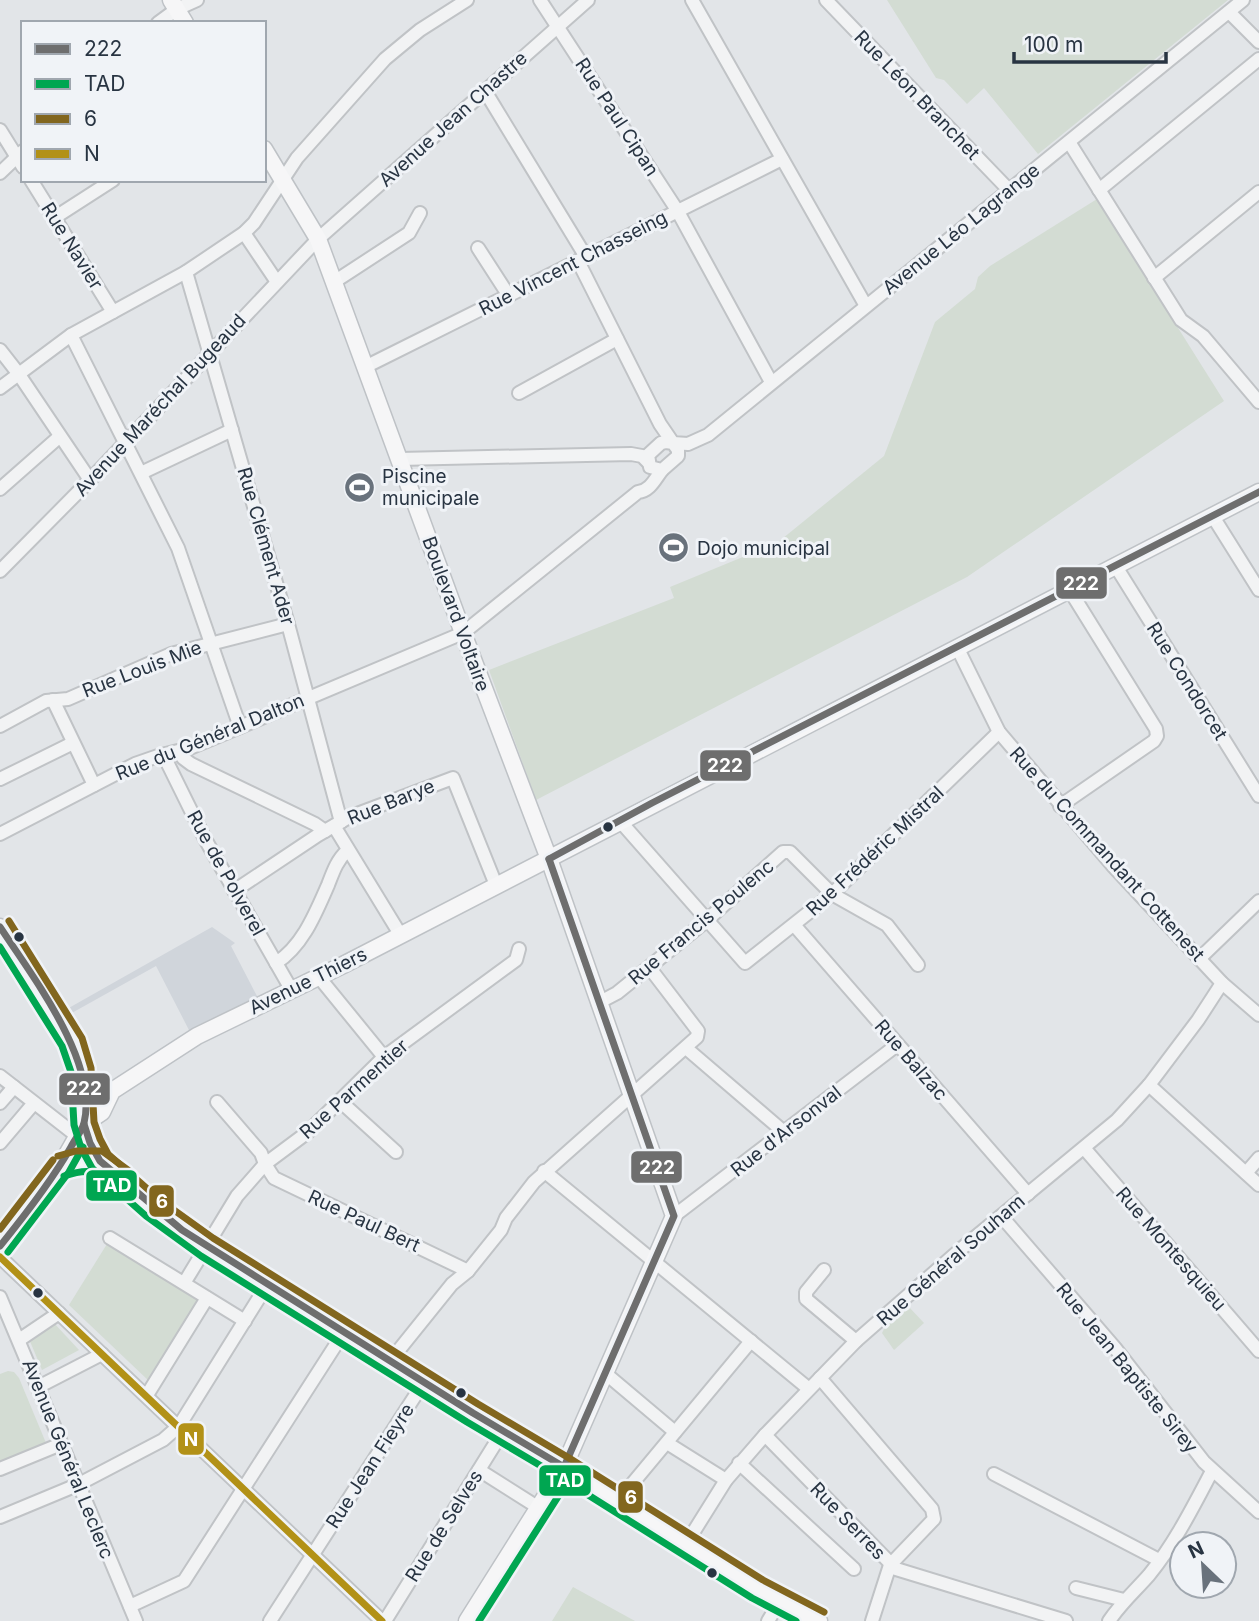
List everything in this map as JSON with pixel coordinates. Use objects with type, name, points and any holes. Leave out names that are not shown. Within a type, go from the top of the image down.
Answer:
[{"type":"main road","name":"Boulevard Voltaire","points":[[266,152],[318,239],[549,859],[674,1216]]},
{"type":"main road","name":"Avenue Thiers","points":[[80,1130],[102,1112],[111,1091],[206,1031],[549,859],[1259,492]]},
{"type":"main road","points":[[0,927],[72,1042],[85,1095],[80,1130],[61,1166],[0,1246]]},
{"type":"main road","points":[[80,1130],[100,1161],[153,1208],[207,1247],[617,1502],[816,1620]]},
{"type":"main road","points":[[61,1166],[77,1161],[100,1161]]},
{"type":"main road","points":[[467,1621],[564,1467],[674,1216]]},
{"type":"street","points":[[161,21],[197,0]]},
{"type":"street","points":[[0,387],[71,335],[186,272],[244,233],[282,177],[402,43],[467,0]]},
{"type":"street","name":"Rue Paul Cipan","points":[[540,0],[677,210],[772,383]]},
{"type":"street","name":"Avenue Jean Chastre","points":[[318,239],[588,0]]},
{"type":"street","points":[[692,0],[866,306]]},
{"type":"street","name":"Rue Léon Branchet","points":[[826,0],[1008,189]]},
{"type":"street","name":"Avenue Léo Lagrange","points":[[671,447],[698,447],[708,435],[1243,0]]},
{"type":"street","points":[[1229,12],[1259,42]]},
{"type":"street","points":[[1099,190],[1259,59]]},
{"type":"street","points":[[485,91],[582,259],[617,339],[671,447]]},
{"type":"street","points":[[0,130],[21,158],[0,173]]},
{"type":"street","points":[[1069,142],[1181,320],[1203,336],[1259,402]]},
{"type":"street","name":"Rue Vincent Chasseing","points":[[365,367],[782,159]]},
{"type":"street","name":"Rue Navier","points":[[32,182],[113,312]]},
{"type":"street","points":[[54,218],[110,182]]},
{"type":"street","points":[[1154,278],[1257,199]]},
{"type":"street","points":[[334,282],[409,233],[419,213]]},
{"type":"street","points":[[244,233],[277,282]]},
{"type":"street","name":"Avenue Maréchal Bugeaud","points":[[0,571],[318,239]]},
{"type":"street","points":[[478,248],[509,296]]},
{"type":"street","name":"Rue Clément Ader","points":[[186,272],[309,698],[333,826],[400,934]]},
{"type":"street","points":[[71,335],[178,548],[240,727]]},
{"type":"street","points":[[519,393],[617,339]]},
{"type":"street","points":[[0,350],[90,480]]},
{"type":"street","points":[[141,473],[232,430]]},
{"type":"street","points":[[0,489],[59,437]]},
{"type":"street","points":[[653,466],[648,455],[651,451],[671,447]]},
{"type":"street","points":[[463,633],[638,492],[653,466],[671,447]]},
{"type":"street","points":[[399,459],[631,454],[642,456],[653,466]]},
{"type":"street","points":[[1212,515],[1259,590]]},
{"type":"street","name":"Rue Condorcet","points":[[1115,565],[1259,796]]},
{"type":"street","points":[[1060,806],[1154,741],[1157,736],[1156,729],[1069,589]]},
{"type":"street","name":"Rue Louis Mie","points":[[0,726],[46,701],[68,699],[171,654],[288,624]]},
{"type":"street","name":"Rue du Général Dalton","points":[[0,834],[135,764],[182,751],[463,633]]},
{"type":"street","name":"Rue du Commandant Cottenest","points":[[957,647],[999,732],[1060,806],[1199,959],[1259,1015]]},
{"type":"street","points":[[53,700],[94,785]]},
{"type":"street","name":"Rue Frédéric Mistral","points":[[707,920],[745,963],[832,894],[999,732]]},
{"type":"street","points":[[0,779],[73,743]]},
{"type":"street","points":[[182,751],[183,758],[191,764],[316,824],[333,826]]},
{"type":"street","name":"Rue de Polverel","points":[[167,754],[167,762],[205,839],[291,989]]},
{"type":"street","name":"Rue Barye","points":[[234,891],[333,826],[453,778],[496,885]]},
{"type":"street","points":[[620,821],[707,920]]},
{"type":"street","points":[[276,963],[295,946],[316,912],[337,863],[347,851]]},
{"type":"street","name":"Rue Francis Poulenc","points":[[598,1003],[617,993],[707,920],[783,852],[790,852],[832,894]]},
{"type":"street","points":[[832,894],[887,925],[918,965]]},
{"type":"street","points":[[1199,959],[1259,901]]},
{"type":"street","name":"Rue Balzac","points":[[795,926],[1028,1194]]},
{"type":"street","name":"Rue Parmentier","points":[[186,1280],[237,1196],[265,1164],[308,1132],[384,1057],[516,960],[519,949]]},
{"type":"street","points":[[390,1361],[452,1284],[468,1271],[501,1230],[514,1206],[544,1171],[697,1037],[698,1031],[649,967]]},
{"type":"street","points":[[318,976],[384,1057]]},
{"type":"street","name":"Rue Général Souham","points":[[686,1544],[739,1463],[856,1341],[961,1249],[1117,1120],[1149,1085],[1222,983]]},
{"type":"street","name":"Rue d'Arsonval","points":[[674,1216],[897,1045]]},
{"type":"street","points":[[686,1048],[784,1132]]},
{"type":"street","points":[[0,1076],[34,1103],[80,1130]]},
{"type":"street","points":[[1149,1085],[1259,1185]]},
{"type":"street","points":[[0,1103],[15,1087]]},
{"type":"street","points":[[340,1101],[396,1152]]},
{"type":"street","name":"Rue Paul Bert","points":[[216,1102],[261,1153],[274,1178],[468,1271]]},
{"type":"street","points":[[0,1143],[34,1103]]},
{"type":"street","name":"Rue Montesquieu","points":[[1084,1148],[1259,1350]]},
{"type":"street","points":[[1246,1173],[1259,1158]]},
{"type":"street","points":[[544,1171],[809,1389]]},
{"type":"street","name":"Rue Jean Baptiste Sirey","points":[[1002,1217],[1212,1471],[1259,1512]]},
{"type":"street","points":[[110,1238],[245,1321]]},
{"type":"street","points":[[0,1257],[312,1556],[384,1621]]},
{"type":"street","points":[[824,1270],[806,1292],[806,1299],[856,1341]]},
{"type":"street","points":[[0,1517],[77,1485],[163,1440],[179,1426],[267,1285]]},
{"type":"street","name":"Avenue Général Leclerc","points":[[0,1297],[136,1621]]},
{"type":"street","points":[[147,1395],[207,1298]]},
{"type":"street","points":[[19,1340],[59,1313]]},
{"type":"street","points":[[130,1606],[184,1581],[344,1332]]},
{"type":"street","points":[[617,1502],[751,1341]]},
{"type":"street","points":[[38,1387],[102,1354]]},
{"type":"street","points":[[605,1373],[676,1432]]},
{"type":"street","points":[[820,1378],[932,1509],[934,1519],[890,1565],[872,1621]]},
{"type":"street","name":"Rue Jean Fieyre","points":[[270,1621],[424,1382]]},
{"type":"street","name":"Rue de Selves","points":[[384,1621],[503,1431]]},
{"type":"street","name":"Rue Serres","points":[[765,1435],[896,1569],[1066,1621]]},
{"type":"street","points":[[667,1443],[726,1480]]},
{"type":"street","points":[[0,1469],[61,1444]]},
{"type":"street","points":[[739,1463],[854,1569]]},
{"type":"street","points":[[479,1469],[539,1508]]},
{"type":"street","points":[[1109,1621],[1180,1533],[1212,1471]]},
{"type":"street","points":[[994,1474],[1159,1560]]},
{"type":"street","points":[[1076,1588],[1124,1600]]},
{"type":"street","points":[[768,1621],[780,1601]]},
{"type":"shaded area","points":[[887,0],[1228,0],[1038,154],[984,88],[967,104],[944,80],[936,78]]},
{"type":"shaded area","points":[[1097,199],[1224,401],[967,577],[536,800],[489,670],[674,598],[670,587],[777,543],[884,456],[935,322],[975,289],[978,277],[990,266]]},
{"type":"shaded area","points":[[212,927],[235,943],[231,946],[258,998],[190,1032],[156,966],[70,1014],[67,1009]]},
{"type":"shaded area","points":[[107,1244],[199,1300],[149,1381],[69,1305]]},
{"type":"shaded area","points":[[908,1306],[924,1323],[894,1350],[882,1333]]},
{"type":"shaded area","points":[[53,1322],[79,1350],[42,1370],[29,1339]]},
{"type":"shaded area","points":[[14,1372],[19,1378],[46,1443],[0,1462],[0,1374]]},
{"type":"shaded area","points":[[573,1587],[635,1621],[552,1621]]},
{"type":"transit line","name":"222","points":[[549,859],[652,803],[1259,492]]},
{"type":"transit line","name":"222","points":[[549,859],[674,1216],[564,1467]]},
{"type":"transit line","name":"6","points":[[9,921],[82,1038],[91,1068],[94,1122],[108,1154],[160,1200],[213,1238],[478,1404],[763,1580],[824,1612]]},
{"type":"transit line","name":"222","points":[[0,927],[60,1020],[82,1074],[86,1099],[84,1123],[80,1132],[47,1185],[0,1246]]},
{"type":"transit line","name":"TAD","points":[[0,947],[62,1046],[71,1072],[74,1125],[81,1148],[92,1168],[146,1216],[201,1256],[467,1422],[752,1598],[796,1621]]},
{"type":"transit line","name":"222","points":[[84,1124],[100,1161],[182,1230],[564,1467]]},
{"type":"transit line","name":"TAD","points":[[8,1252],[69,1172],[83,1147]]},
{"type":"transit line","name":"6","points":[[58,1156],[76,1151],[102,1151],[128,1170]]},
{"type":"transit line","name":"6","points":[[0,1229],[53,1160]]},
{"type":"transit line","name":"TAD","points":[[64,1176],[86,1171],[102,1177],[114,1186]]},
{"type":"transit line","name":"N","points":[[0,1257],[382,1621]]},
{"type":"transit line","name":"TAD","points":[[479,1621],[573,1473]]},
{"type":"place","name":"Piscine municipale","points":[[359,487]]},
{"type":"place","name":"Dojo municipal","points":[[674,548]]}]
